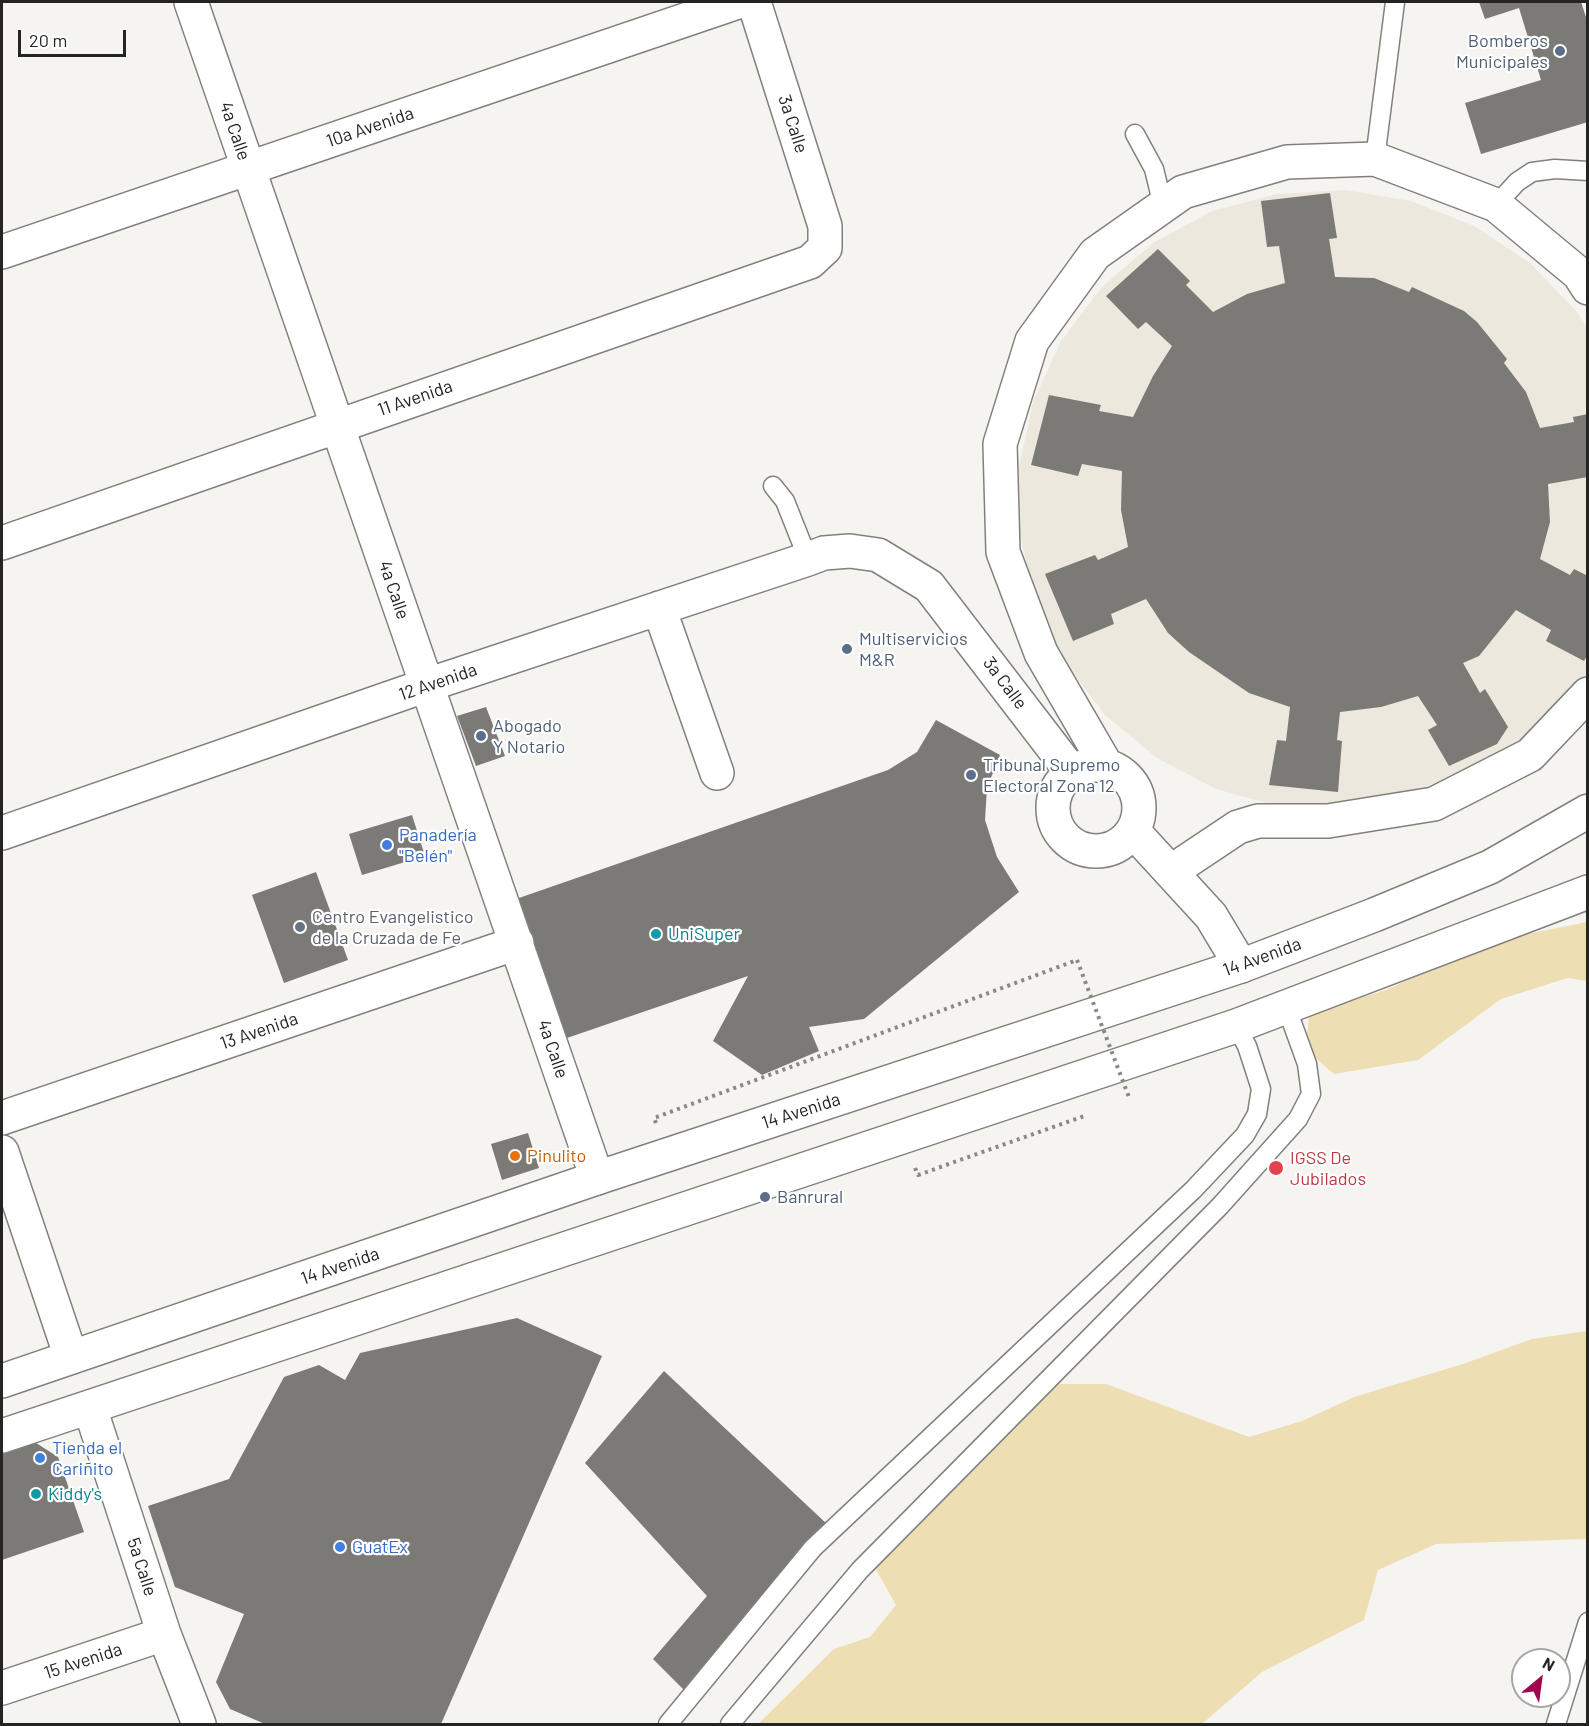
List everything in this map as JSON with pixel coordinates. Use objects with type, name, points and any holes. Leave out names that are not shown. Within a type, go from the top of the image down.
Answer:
[{"type":"street","name":"4a Calle","points":[[190,2],[597,1178]]},
{"type":"street","name":"10a Avenida","points":[[2,252],[738,2]]},
{"type":"street","name":"3a Calle","points":[[754,2],[825,226],[825,248]]},
{"type":"street","points":[[1106,765],[1041,653],[1003,552],[1000,444],[1032,341],[1095,254],[1183,192],[1287,162],[1375,159],[1496,205],[1579,274],[1587,288]]},
{"type":"street","name":"11 Avenida","points":[[2,543],[810,262],[825,248]]},
{"type":"street","name":"12 Avenida","points":[[2,832],[427,685],[824,553],[850,551],[878,555]]},
{"type":"street","name":"3a Calle","points":[[878,555],[899,565],[929,586],[1071,771]]},
{"type":"street","points":[[659,608],[717,773]]},
{"type":"street","points":[[1006,684],[1041,653]]},
{"type":"street","points":[[1172,871],[1238,827],[1258,821],[1328,821],[1434,804],[1530,754],[1587,694]]},
{"type":"street","points":[[1094,764],[1106,765],[1119,771],[1136,791],[1140,805],[1138,819],[1133,831],[1124,841],[1111,849],[1097,851],[1083,849],[1071,843],[1054,820],[1052,806],[1055,792],[1071,771],[1094,764]]},
{"type":"street","name":"14 Avenida","points":[[2,1381],[597,1178],[1240,966],[1374,915],[1490,867],[1587,811]]},
{"type":"street","points":[[1133,831],[1211,915],[1240,966]]},
{"type":"street","points":[[2,1436],[1236,1026],[1587,892]]},
{"type":"street","name":"13 Avenida","points":[[2,1118],[517,943]]},
{"type":"street","points":[[2,1152],[71,1357]]},
{"type":"street","name":"5a Calle","points":[[90,1408],[164,1634],[199,1725]]},
{"type":"street","name":"15 Avenida","points":[[2,1688],[164,1634]]},
{"type":"lane","points":[[1375,159],[1395,2]]},
{"type":"lane","points":[[1135,134],[1154,169],[1163,206]]},
{"type":"lane","points":[[1496,205],[1517,182],[1532,172],[1587,171]]},
{"type":"lane","points":[[772,486],[784,501],[807,559]]},
{"type":"lane","points":[[730,1725],[860,1570],[1220,1206],[1298,1119],[1311,1094],[1307,1064],[1286,1006]]},
{"type":"lane","points":[[668,1725],[813,1548],[1194,1190],[1245,1134],[1257,1114],[1261,1089],[1247,1046],[1236,1026]]},
{"type":"lane","points":[[1556,1725],[1587,1622]]},
{"type":"path","points":[[669,1155],[654,1118],[1077,960],[1130,1100]]},
{"type":"shaded area","points":[[1345,190],[1411,201],[1474,226],[1530,263],[1577,312],[1588,329],[1587,675],[1579,688],[1534,737],[1416,800],[1282,807],[1216,789],[1157,758],[1105,715],[1064,661],[1035,600],[1020,534],[1019,467],[1033,402],[1061,341],[1102,287],[1153,243],[1212,211],[1277,194]]},
{"type":"shaded area","points":[[1587,922],[1587,981],[1568,978],[1501,999],[1418,1060],[1334,1074],[1306,1050],[1309,1014],[1386,990],[1492,941]]},
{"type":"shaded area","points":[[1587,1331],[1587,1539],[1436,1544],[1378,1570],[1364,1620],[1262,1672],[1202,1724],[758,1724],[834,1649],[870,1637],[896,1605],[874,1566],[1042,1384],[1106,1384],[1249,1437],[1302,1421],[1354,1397],[1463,1364],[1532,1339]]},
{"type":"building","name":"Bomberos Municipales","points":[[1479,2],[1581,2],[1588,23],[1588,122],[1481,154],[1465,103],[1541,80],[1519,8],[1485,19]]},
{"type":"building","points":[[1330,193],[1337,238],[1329,239],[1335,277],[1374,278],[1409,292],[1412,287],[1464,311],[1477,322],[1507,359],[1504,363],[1526,392],[1540,428],[1574,422],[1573,417],[1588,414],[1588,477],[1548,484],[1550,522],[1540,559],[1570,575],[1574,569],[1588,576],[1588,654],[1584,661],[1546,641],[1551,630],[1516,610],[1479,656],[1463,663],[1480,693],[1485,689],[1508,727],[1497,744],[1449,766],[1428,730],[1437,725],[1418,696],[1381,707],[1340,712],[1337,740],[1342,741],[1338,792],[1269,785],[1277,740],[1286,741],[1290,707],[1249,693],[1189,652],[1168,633],[1146,599],[1111,614],[1114,624],[1073,641],[1045,574],[1095,555],[1098,560],[1128,547],[1121,510],[1122,471],[1082,464],[1078,476],[1031,465],[1049,395],[1101,405],[1099,411],[1133,417],[1153,376],[1172,346],[1146,322],[1138,329],[1106,296],[1158,249],[1190,281],[1186,285],[1213,312],[1247,294],[1285,283],[1279,246],[1267,247],[1261,201]]},
{"type":"building","name":"Abogado Y Notario","points":[[486,707],[505,756],[476,766],[457,716]]},
{"type":"building","points":[[936,720],[1000,755],[987,788],[985,820],[997,857],[1019,892],[864,1019],[809,1027],[819,1051],[762,1075],[713,1041],[748,976],[564,1039],[516,899],[888,770],[917,752]]},
{"type":"building","name":"Panadería \"Belén\"","points":[[412,815],[425,856],[362,875],[349,834]]},
{"type":"building","name":"Centro Evangelistico de la Cruzada de Fe","points":[[316,872],[348,960],[284,983],[252,895]]},
{"type":"building","name":"Pinulito","points":[[528,1133],[539,1168],[502,1180],[491,1144]]},
{"type":"building","name":"GuatEx","points":[[517,1318],[602,1356],[441,1724],[265,1724],[230,1709],[216,1682],[244,1614],[175,1587],[148,1506],[229,1479],[284,1377],[319,1365],[345,1380],[360,1353]]},
{"type":"building","points":[[664,1371],[828,1525],[686,1692],[653,1659],[707,1596],[585,1463]]},
{"type":"building","name":"Kiddy's","points":[[33,1441],[58,1457],[84,1532],[2,1560],[2,1451]]},
{"type":"place","name":"Bomberos Municipales","points":[[1560,51]]},
{"type":"place","name":"Multiservicios M&R","points":[[847,649]]},
{"type":"place","name":"Abogado Y Notario","points":[[481,736]]},
{"type":"place","name":"Tribunal Supremo Electoral Zona 12","points":[[971,775]]},
{"type":"place","name":"Panadería \"Belén\"","points":[[387,845]]},
{"type":"place","name":"Centro Evangelistico de la Cruzada de Fe","points":[[300,927]]},
{"type":"place","name":"UniSuper","points":[[656,934]]},
{"type":"place","name":"Pinulito","points":[[515,1156]]},
{"type":"place","name":"IGSS De Jubilados","points":[[1276,1168]]},
{"type":"place","name":"Banrural","points":[[765,1197]]},
{"type":"place","name":"Tienda el Cariñito","points":[[40,1458]]},
{"type":"place","name":"Kiddy's","points":[[36,1494]]},
{"type":"place","name":"GuatEx","points":[[340,1547]]}]
